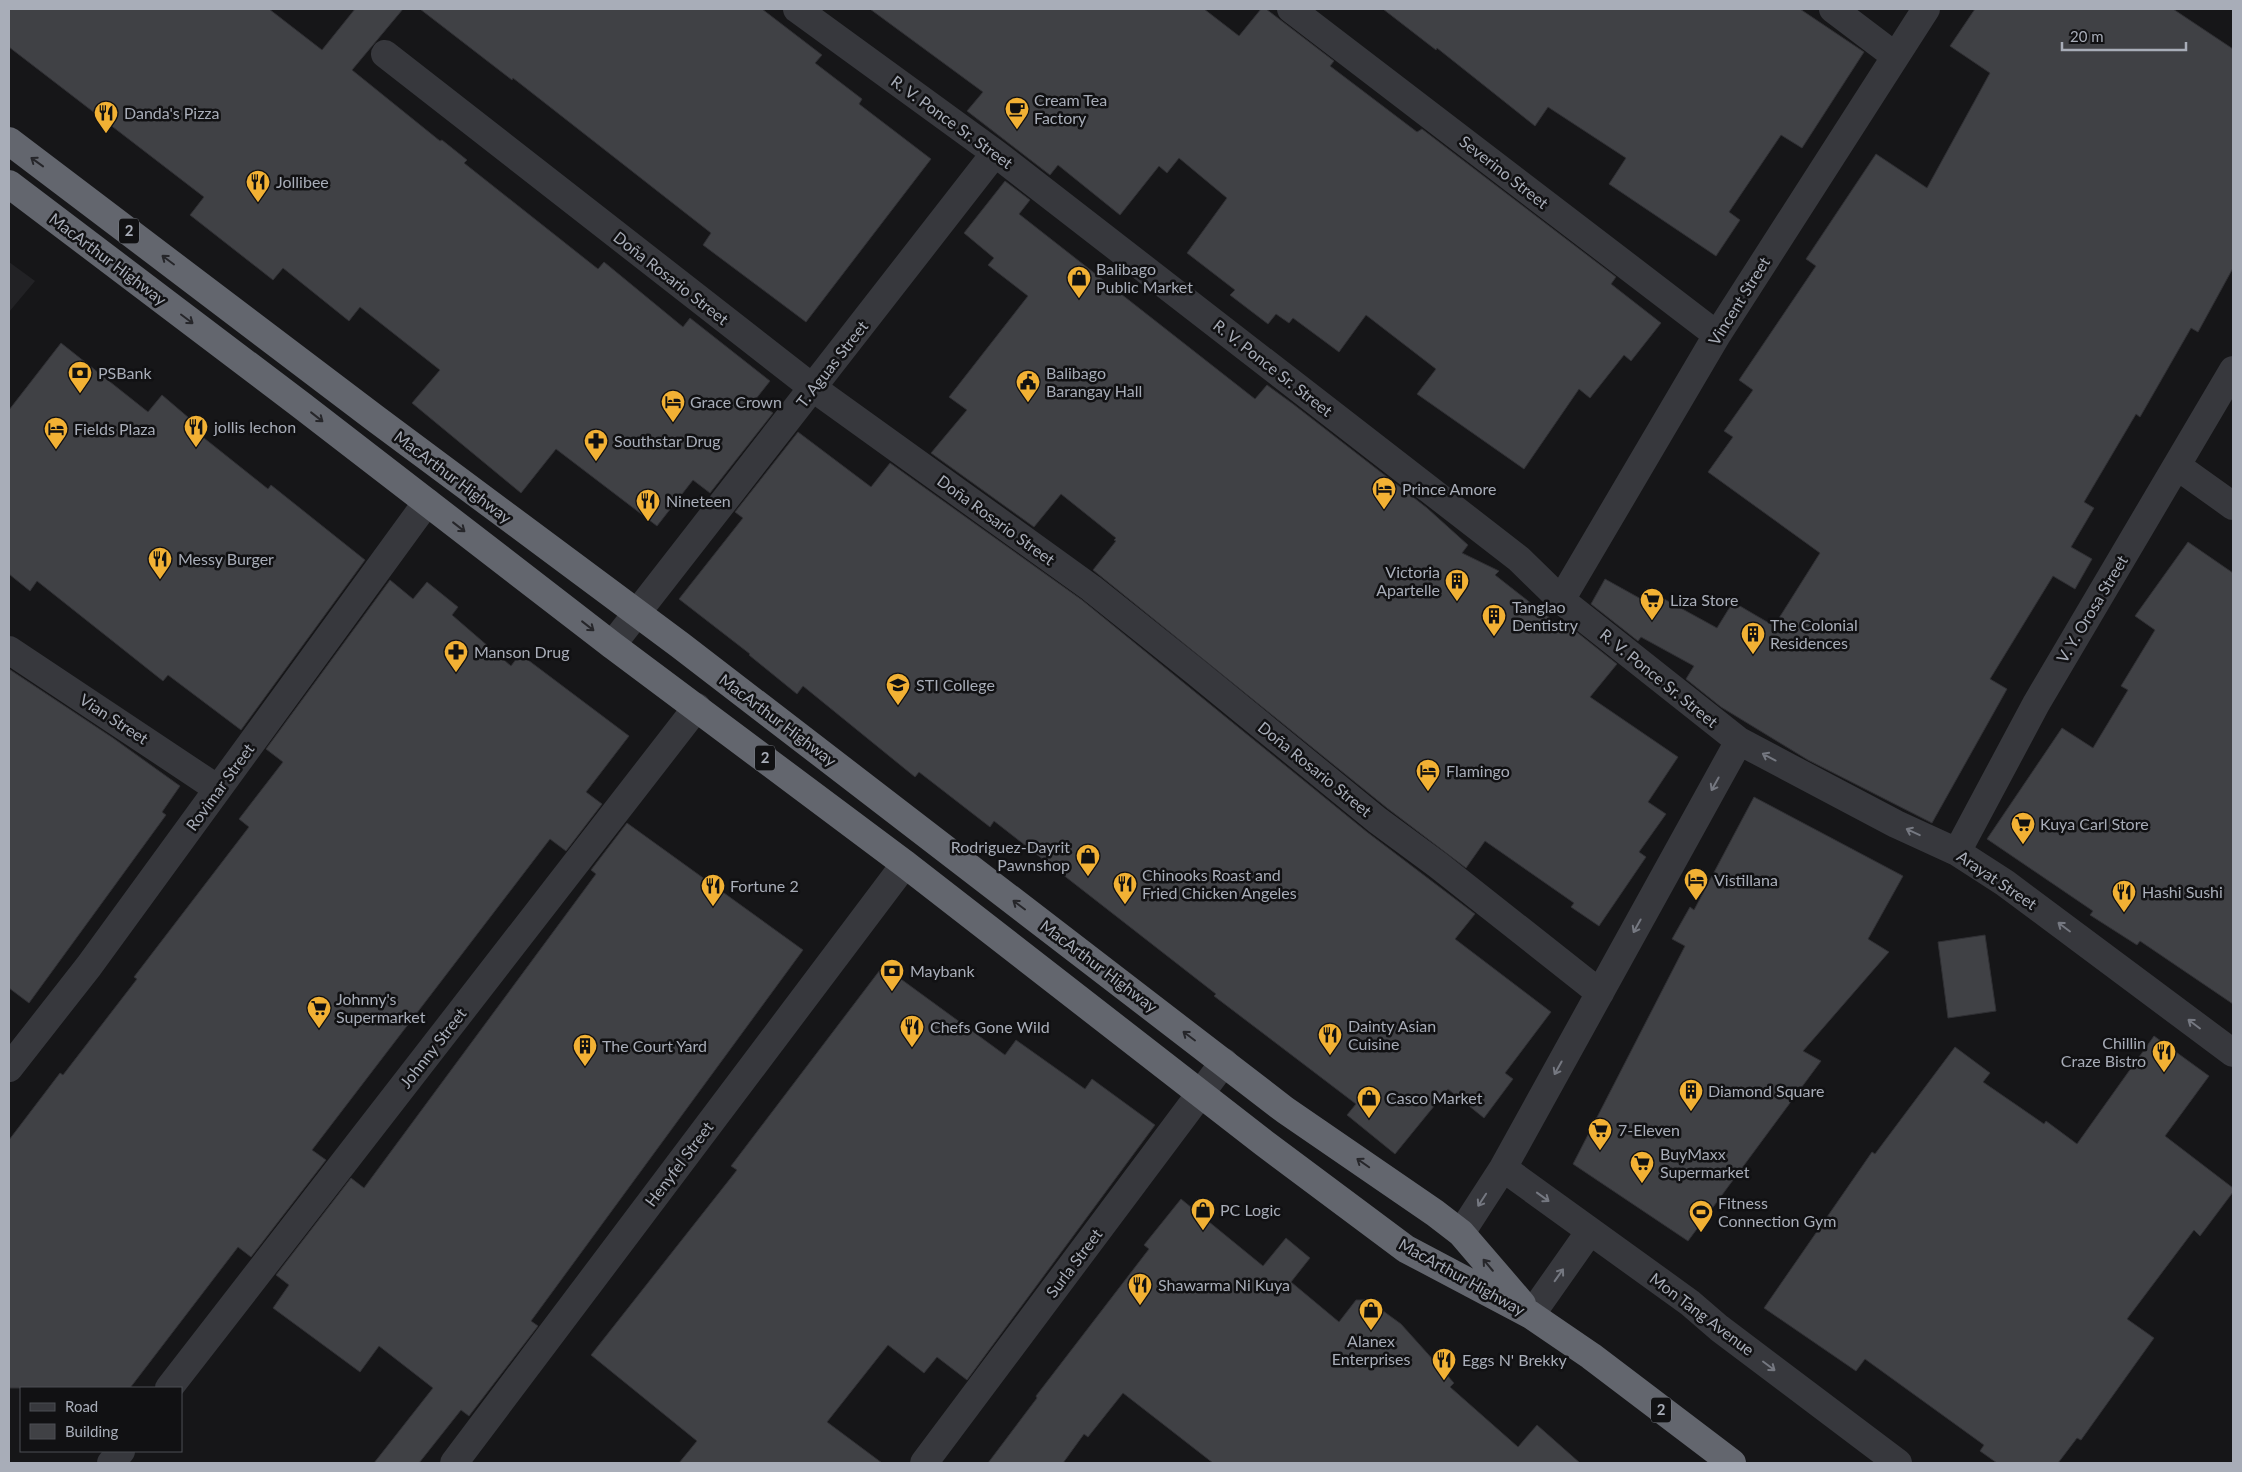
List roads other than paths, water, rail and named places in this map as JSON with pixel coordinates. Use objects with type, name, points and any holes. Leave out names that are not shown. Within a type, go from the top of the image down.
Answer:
[{"type":"highway","name":"MacArthur Highway","points":[[9,141],[636,613],[1286,1110],[1461,1232],[1531,1315]]},
{"type":"highway","name":"MacArthur Highway","points":[[9,184],[612,645],[904,864],[1406,1249],[1531,1315],[1591,1356],[1732,1463]]},
{"type":"street","name":"R. V. Ponce Sr. Street","points":[[797,9],[995,153],[1511,553],[1561,600],[1739,741]]},
{"type":"street","name":"Severino Street","points":[[1291,9],[1717,335]]},
{"type":"street","points":[[1833,9],[1895,56]]},
{"type":"street","name":"Vincent Street","points":[[1561,600],[1717,335],[1926,9]]},
{"type":"street","name":"Doña Rosario Street","points":[[385,54],[813,388],[1090,588],[1377,820],[1459,881],[1600,994]]},
{"type":"street","name":"T. Aguas Street","points":[[612,645],[995,153]]},
{"type":"street","name":"V. Y. Orosa Street","points":[[1957,852],[2036,704],[2233,370]]},
{"type":"street","points":[[2177,466],[2233,506]]},
{"type":"street","name":"Rovimar Street","points":[[9,1068],[88,966],[427,502]]},
{"type":"street","name":"Vian Street","points":[[9,650],[218,789]]},
{"type":"street","name":"Johnny Street","points":[[170,1387],[697,707]]},
{"type":"street","points":[[1461,1232],[1503,1168],[1739,741]]},
{"type":"street","name":"Arayat Street","points":[[1739,741],[1888,820],[1957,852],[2006,883],[2233,1053]]},
{"type":"street","name":"Henyfel Street","points":[[454,1463],[904,864]]},
{"type":"street","name":"Surla Street","points":[[924,1463],[1224,1062]]},
{"type":"street","name":"Mon Tang Avenue","points":[[1503,1168],[1690,1303],[1719,1328],[1898,1463]]},
{"type":"street","points":[[1531,1315],[1590,1231]]},
{"type":"street","points":[[111,1463],[120,1452]]},
{"type":"place","name":"Cream Tea Factory","points":[[1017,130]]},
{"type":"place","name":"Danda's Pizza","points":[[106,134]]},
{"type":"place","name":"Jollibee","points":[[258,203]]},
{"type":"place","name":"Balibago Public Market","points":[[1079,299]]},
{"type":"place","name":"PSBank","points":[[80,394]]},
{"type":"place","name":"Balibago Barangay Hall","points":[[1028,403]]},
{"type":"place","name":"Grace Crown","points":[[673,423]]},
{"type":"place","name":"jollis lechon","points":[[196,448]]},
{"type":"place","name":"Fields Plaza","points":[[56,450]]},
{"type":"place","name":"Southstar Drug","points":[[596,462]]},
{"type":"place","name":"Prince Amore","points":[[1384,510]]},
{"type":"place","name":"Nineteen","points":[[648,522]]},
{"type":"place","name":"Messy Burger","points":[[160,580]]},
{"type":"place","name":"Victoria Apartelle","points":[[1457,602]]},
{"type":"place","name":"Liza Store","points":[[1652,621]]},
{"type":"place","name":"Tanglao Dentistry","points":[[1494,637]]},
{"type":"place","name":"The Colonial Residences","points":[[1753,655]]},
{"type":"place","name":"Manson Drug","points":[[456,673]]},
{"type":"place","name":"STI College","points":[[898,706]]},
{"type":"place","name":"Flamingo","points":[[1428,792]]},
{"type":"place","name":"Kuya Carl Store","points":[[2023,845]]},
{"type":"place","name":"Rodriguez-Dayrit Pawnshop","points":[[1088,877]]},
{"type":"place","name":"Vistillana","points":[[1696,901]]},
{"type":"place","name":"Chinooks Roast and Fried Chicken Angeles","points":[[1125,905]]},
{"type":"place","name":"Fortune 2","points":[[713,907]]},
{"type":"place","name":"Hashi Sushi","points":[[2124,913]]},
{"type":"place","name":"Maybank","points":[[892,992]]},
{"type":"place","name":"Johnny's Supermarket","points":[[319,1029]]},
{"type":"place","name":"Chefs Gone Wild","points":[[912,1048]]},
{"type":"place","name":"Dainty Asian Cuisine","points":[[1330,1056]]},
{"type":"place","name":"The Court Yard","points":[[585,1067]]},
{"type":"place","name":"Chillin Craze Bistro","points":[[2164,1073]]},
{"type":"place","name":"Diamond Square","points":[[1691,1112]]},
{"type":"place","name":"Casco Market","points":[[1369,1119]]},
{"type":"place","name":"7-Eleven","points":[[1600,1151]]},
{"type":"place","name":"BuyMaxx Supermarket","points":[[1642,1184]]},
{"type":"place","name":"PC Logic","points":[[1203,1231]]},
{"type":"place","name":"Fitness Connection Gym","points":[[1701,1233]]},
{"type":"place","name":"Shawarma Ni Kuya","points":[[1140,1306]]},
{"type":"place","name":"Alanex Enterprises","points":[[1371,1331]]},
{"type":"place","name":"Eggs N' Brekky","points":[[1444,1381]]}]
